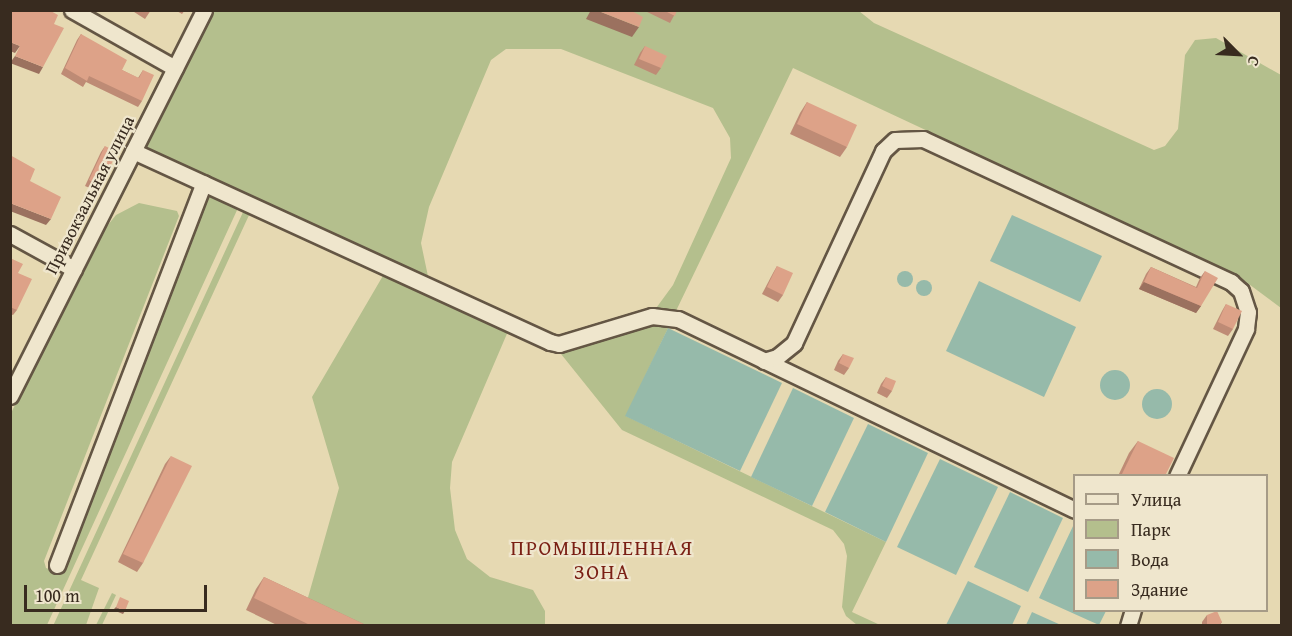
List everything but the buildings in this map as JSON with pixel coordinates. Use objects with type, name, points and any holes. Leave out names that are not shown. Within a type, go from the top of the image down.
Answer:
[{"type":"street","points":[[72,10],[175,68]]},
{"type":"street","name":"Привокзальная улица","points":[[10,396],[204,10]]},
{"type":"street","points":[[764,361],[777,357],[794,343],[883,151],[895,140],[923,138],[1231,282],[1241,291],[1248,312],[1246,329],[1179,474]]},
{"type":"street","points":[[133,151],[550,342],[559,344],[652,316],[664,316],[764,361],[1073,510]]},
{"type":"street","points":[[57,565],[204,183]]},
{"type":"street","points":[[10,234],[74,269]]},
{"type":"green space","points":[[210,11],[859,11],[874,23],[1154,150],[1165,146],[1178,129],[1185,55],[1195,40],[1216,38],[1281,75],[1281,308],[1238,276],[793,68],[675,313],[654,311],[673,285],[731,158],[730,138],[713,108],[561,49],[506,49],[491,60],[429,207],[421,243],[429,281],[142,148]]},
{"type":"green space","points":[[208,196],[238,208],[47,625],[11,625],[10,415],[103,231],[116,215],[139,203],[177,211],[179,216],[44,561],[46,568],[57,572],[203,199]]},
{"type":"green space","points":[[244,210],[250,213],[81,580],[99,588],[86,625],[53,626]]},
{"type":"green space","points":[[384,274],[509,329],[452,462],[450,488],[455,530],[467,559],[490,577],[533,590],[545,611],[545,625],[360,625],[307,601],[339,488],[312,397]]},
{"type":"green space","points":[[647,321],[671,322],[626,416],[886,542],[852,612],[880,625],[857,625],[846,616],[842,607],[847,556],[844,544],[833,530],[622,430],[557,349]]},
{"type":"green space","points":[[112,593],[116,595],[102,625],[96,625]]},
{"type":"water","points":[[1012,215],[1102,256],[1080,302],[990,261]]},
{"type":"water","points":[[905,271],[913,279],[905,287],[897,279]]},
{"type":"water","points":[[924,280],[932,288],[924,296],[916,288]]},
{"type":"water","points":[[979,281],[1076,327],[1044,397],[946,351]]},
{"type":"water","points":[[668,328],[782,383],[740,471],[625,416]]},
{"type":"water","points":[[1115,370],[1126,374],[1130,385],[1126,396],[1115,400],[1104,396],[1100,385],[1104,374]]},
{"type":"water","points":[[793,388],[854,418],[812,506],[751,477]]},
{"type":"water","points":[[1157,389],[1168,393],[1172,404],[1168,415],[1157,419],[1146,415],[1142,404],[1146,393]]},
{"type":"water","points":[[868,424],[928,453],[886,542],[825,512]]},
{"type":"water","points":[[940,459],[998,487],[956,575],[897,547]]},
{"type":"water","points":[[1010,492],[1063,518],[1028,592],[974,567]]},
{"type":"water","points":[[1073,526],[1073,612],[1106,612],[1099,625],[1039,598]]},
{"type":"water","points":[[968,581],[1021,606],[1012,625],[946,625]]},
{"type":"water","points":[[1032,612],[1061,625],[1026,625]]},
{"type":"district","name":"ПРОМЫШЛЕННАЯ ЗОНА","points":[[602,560]]}]
